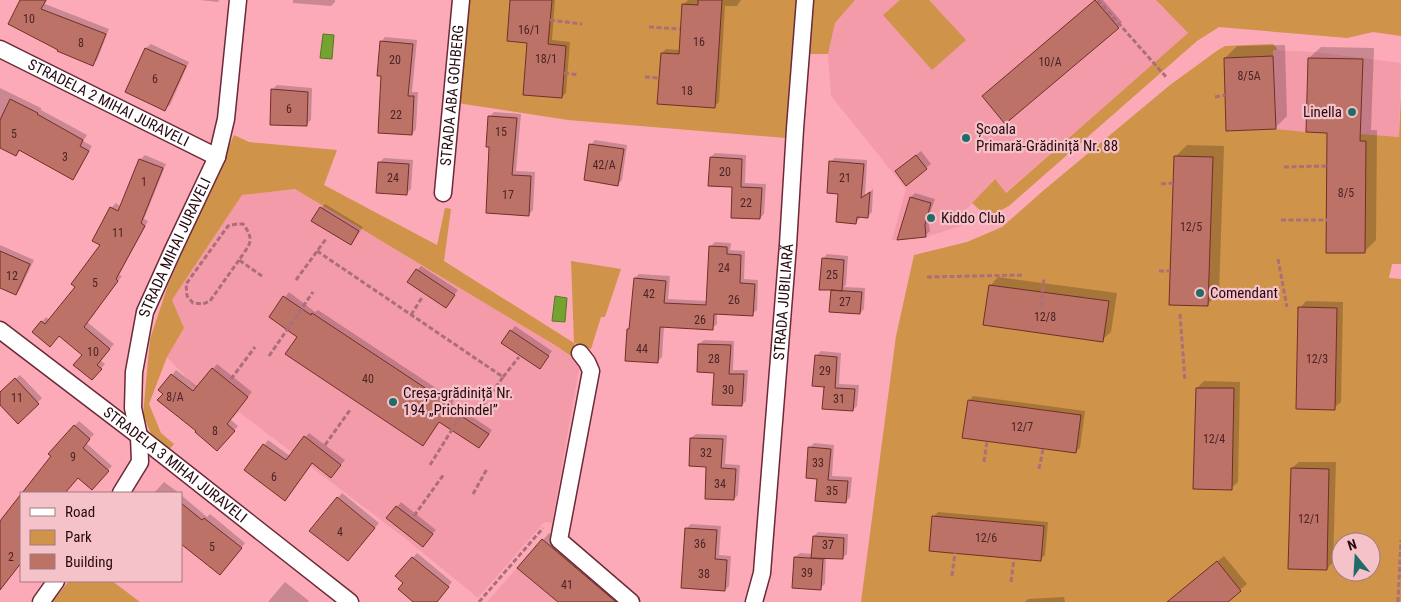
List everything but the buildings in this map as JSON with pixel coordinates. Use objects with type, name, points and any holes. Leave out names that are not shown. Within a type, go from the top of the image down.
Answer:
[{"type":"street","name":"STRADA MIHAI JURAVELI","points":[[123,492],[140,462],[139,436],[133,408],[134,372],[145,312],[217,157],[226,119],[238,0]]},
{"type":"street","name":"STRADA ABA GOHBERG","points":[[443,193],[461,0]]},
{"type":"street","name":"STRADA JUBILIARĂ","points":[[754,602],[762,572],[765,538],[805,0]]},
{"type":"street","name":"STRADELA 2 MIHAI JURAVELI","points":[[0,49],[217,157]]},
{"type":"street","name":"STRADELA 3 MIHAI JURAVELI","points":[[0,330],[139,436],[350,602]]},
{"type":"street","points":[[580,353],[592,371],[559,540],[632,602]]},
{"type":"street","points":[[40,602],[55,582]]},
{"type":"path","points":[[1098,0],[1167,78]]},
{"type":"path","points":[[550,20],[582,24]]},
{"type":"path","points":[[648,27],[680,29]]},
{"type":"path","points":[[564,73],[578,74]]},
{"type":"path","points":[[645,77],[659,78]]},
{"type":"path","points":[[1215,96],[1225,95]]},
{"type":"path","points":[[1284,167],[1327,166]]},
{"type":"path","points":[[1161,184],[1173,183]]},
{"type":"path","points":[[1281,220],[1327,220]]},
{"type":"path","points":[[243,224],[251,238],[250,244],[238,260],[210,301],[198,305],[190,300],[187,296],[186,284],[228,226],[243,224]]},
{"type":"path","points":[[296,280],[326,239]]},
{"type":"path","points":[[317,251],[503,378]]},
{"type":"path","points":[[1278,259],[1287,307]]},
{"type":"path","points":[[238,260],[262,276]]},
{"type":"path","points":[[1159,271],[1170,272]]},
{"type":"path","points":[[927,277],[1024,276]]},
{"type":"path","points":[[1041,307],[1044,278]]},
{"type":"path","points":[[269,356],[314,292]]},
{"type":"path","points":[[411,315],[423,296]]},
{"type":"path","points":[[1180,314],[1185,381]]},
{"type":"path","points":[[231,379],[255,347]]},
{"type":"path","points":[[484,405],[519,357]]},
{"type":"path","points":[[325,446],[350,410]]},
{"type":"path","points":[[430,465],[461,415]]},
{"type":"path","points":[[984,462],[987,442]]},
{"type":"path","points":[[1039,469],[1043,449]]},
{"type":"path","points":[[473,494],[487,469]]},
{"type":"path","points":[[414,516],[444,474]]},
{"type":"path","points":[[479,602],[543,528]]},
{"type":"path","points":[[1398,602],[1401,540]]},
{"type":"path","points":[[952,576],[955,553]]},
{"type":"path","points":[[1011,582],[1014,559]]},
{"type":"shaded area","name":"Școala Primară-Grădiniță Nr. 88","points":[[855,0],[1156,0],[1188,33],[1005,193],[994,179],[965,211],[964,225],[926,237],[892,240],[906,189],[831,96],[828,54],[835,23]]},
{"type":"shaded area","points":[[323,34],[334,35],[332,59],[320,58]]},
{"type":"shaded area","points":[[1273,50],[1315,52],[1401,63],[1399,137],[1276,129]]},
{"type":"shaded area","name":"Creșa-grădiniță Nr. 194 „Prichindel”","points":[[295,189],[558,347],[580,364],[552,523],[544,522],[478,598],[406,539],[239,412],[233,418],[201,393],[167,357],[184,328],[172,300],[242,195]]},
{"type":"shaded area","points":[[555,296],[567,298],[565,322],[552,321]]},
{"type":"shaded area","points":[[542,539],[618,602],[487,602]]},
{"type":"green space","points":[[466,0],[797,0],[790,107],[786,138],[568,120],[457,103]]},
{"type":"green space","points":[[811,0],[855,0],[835,23],[828,54],[810,54]]},
{"type":"green space","points":[[900,0],[929,0],[966,40],[932,70],[883,15]]},
{"type":"green space","points":[[1156,0],[1401,0],[1401,36],[1373,32],[1347,38],[1219,27],[1197,41],[1009,206],[993,214],[982,212],[972,203],[995,179],[1006,193],[1188,33]]},
{"type":"green space","points":[[1273,44],[1277,50],[1273,50],[1273,56],[1224,58],[1226,131],[1276,129],[1399,137],[1401,96],[1401,264],[1392,264],[1389,278],[1401,279],[1401,602],[861,602],[896,336],[914,255],[967,242],[1002,227],[1170,85],[1225,46]]},
{"type":"green space","points":[[234,135],[249,142],[337,150],[324,185],[437,245],[445,208],[451,209],[444,261],[574,343],[571,261],[621,269],[605,317],[601,317],[591,349],[575,343],[572,357],[295,189],[242,195],[172,300],[184,328],[167,357],[149,404],[161,433],[174,444],[169,450],[153,438],[143,415],[150,339],[168,285]]},
{"type":"green space","points":[[68,582],[113,582],[140,602],[52,602]]},
{"type":"place","name":"Linella","points":[[1352,112]]},
{"type":"place","name":"Școala Primară-Grădiniță Nr. 88","points":[[966,138]]},
{"type":"place","name":"Kiddo Club","points":[[931,218]]},
{"type":"place","name":"Comendant","points":[[1200,293]]},
{"type":"place","name":"Creșa-grădiniță Nr. 194 „Prichindel”","points":[[393,402]]}]
